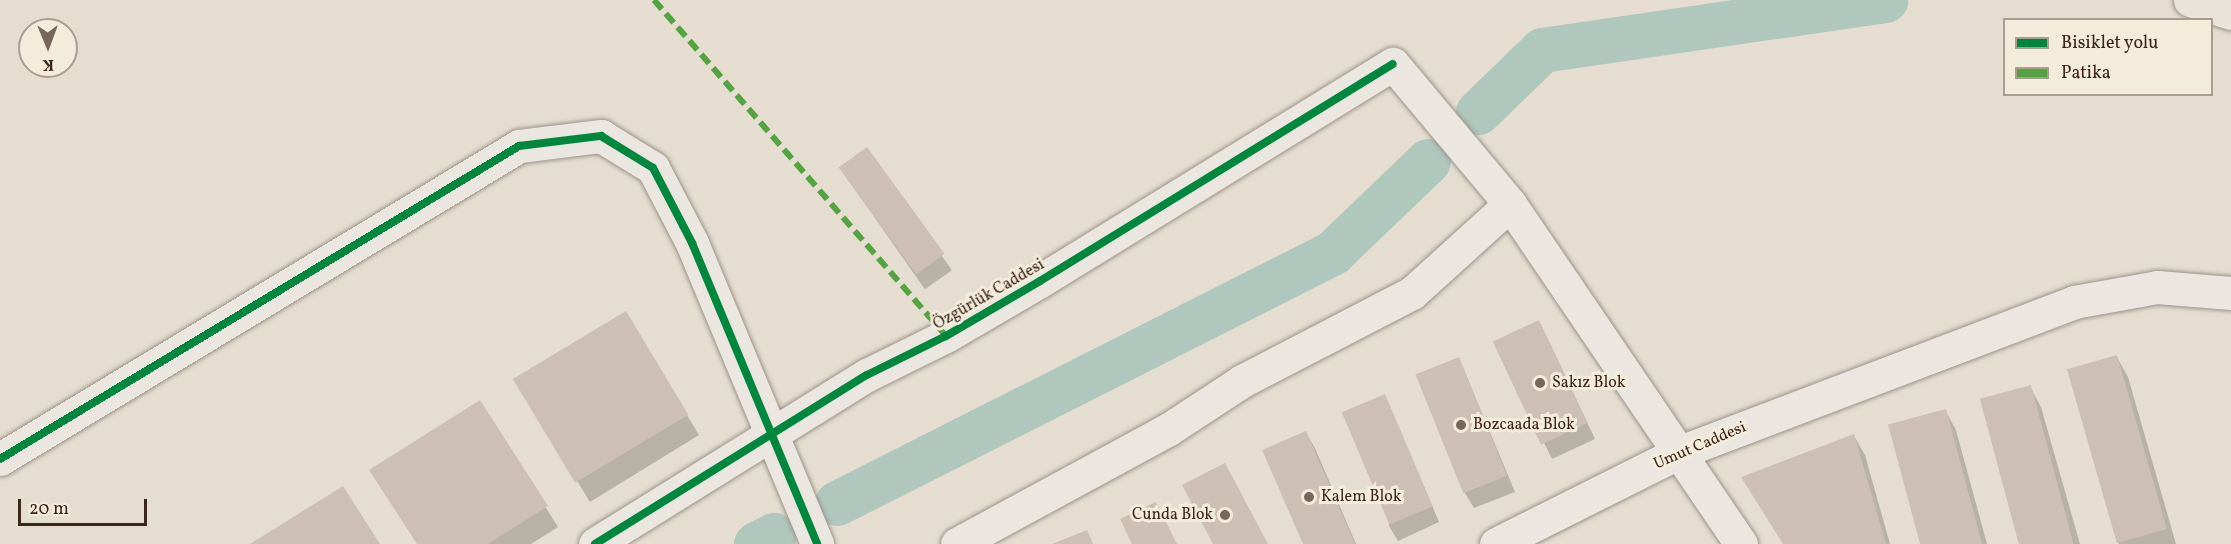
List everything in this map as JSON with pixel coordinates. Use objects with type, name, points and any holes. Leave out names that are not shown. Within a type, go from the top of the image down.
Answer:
[{"type":"highway","points":[[2190,0],[2231,13]]},
{"type":"street","name":"Özgürlük Caddesi","points":[[595,544],[771,437],[867,375],[946,336],[1050,275],[1393,64],[1510,204]]},
{"type":"street","points":[[0,459],[519,146],[601,136],[653,168],[693,243],[817,544]]},
{"type":"street","points":[[957,544],[1169,429],[1242,381],[1412,293],[1510,204],[1741,544]]},
{"type":"street","name":"Umut Caddesi","points":[[1496,544],[1680,453],[1909,362],[2074,302],[2157,287],[2231,293]]},
{"type":"building","points":[[867,147],[945,254],[916,274],[839,168]]},
{"type":"building","points":[[626,311],[688,415],[575,483],[513,379]]},
{"type":"building","name":"Sakız Blok","points":[[1539,320],[1587,423],[1541,445],[1493,342]]},
{"type":"building","points":[[2117,355],[2167,529],[2117,543],[2067,369]]},
{"type":"building","name":"Bozcaada Blok","points":[[1459,357],[1507,476],[1463,493],[1415,375]]},
{"type":"building","points":[[2031,385],[2074,544],[2019,544],[1980,399]]},
{"type":"building","points":[[1385,394],[1433,506],[1389,525],[1342,412]]},
{"type":"building","points":[[480,400],[548,506],[488,544],[417,544],[369,470]]},
{"type":"building","points":[[1946,409],[1982,544],[1920,544],[1888,425]]},
{"type":"building","name":"Kalem Blok","points":[[1306,431],[1355,544],[1303,544],[1262,450]]},
{"type":"building","points":[[1854,434],[1886,544],[1783,544],[1741,477]]},
{"type":"building","name":"Cunda Blok","points":[[1225,463],[1268,544],[1213,544],[1182,485]]},
{"type":"building","points":[[343,486],[380,544],[250,544]]},
{"type":"building","points":[[1156,502],[1177,544],[1132,544],[1120,519]]},
{"type":"building","points":[[1087,530],[1093,544],[1052,544]]},
{"type":"waterway","points":[[1478,112],[1542,50],[1885,0]]},
{"type":"waterway","points":[[837,503],[1332,253],[1428,161]]},
{"type":"waterway","points":[[756,544],[774,535]]},
{"type":"marked path","points":[[654,0],[946,336]]},
{"type":"cycle path","points":[[595,544],[867,375],[946,336],[1040,281],[1393,64]]},
{"type":"cycle path","points":[[0,459],[519,146],[601,136],[653,168],[692,243],[817,544]]},
{"type":"place","name":"Sakız Blok","points":[[1540,383]]},
{"type":"place","name":"Bozcaada Blok","points":[[1461,425]]},
{"type":"place","name":"Kalem Blok","points":[[1309,497]]},
{"type":"place","name":"Cunda Blok","points":[[1225,515]]}]
